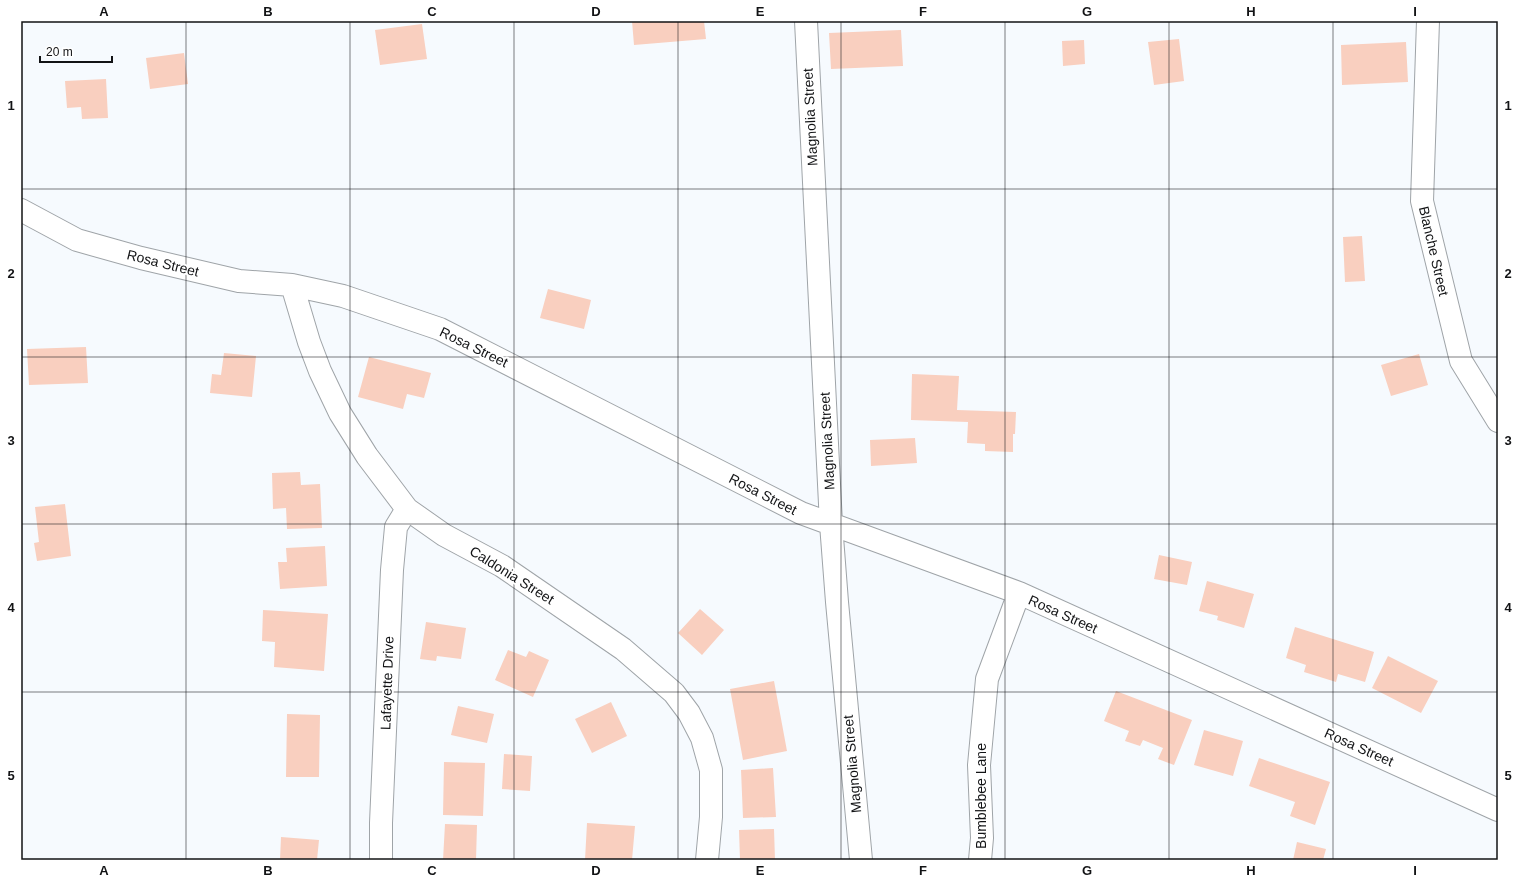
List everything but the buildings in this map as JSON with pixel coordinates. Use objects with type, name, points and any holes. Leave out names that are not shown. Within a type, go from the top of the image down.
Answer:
[{"type":"street","name":"Magnolia Street","points":[[806,21],[831,524],[861,860]]},
{"type":"street","name":"Blanche Street","points":[[1428,21],[1422,201],[1461,361],[1498,421]]},
{"type":"street","name":"Rosa Street","points":[[21,210],[77,240],[141,258],[239,281],[292,285],[343,296],[440,329],[801,514],[1019,593],[1498,810]]},
{"type":"street","name":"Caldonia Street","points":[[292,285],[320,371],[340,413],[367,456],[407,509],[444,535],[502,566],[623,649],[674,693],[689,713],[702,738],[711,770],[711,817],[706,860]]},
{"type":"street","name":"Lafayette Drive","points":[[381,860],[381,823],[392,570],[396,526],[407,509]]},
{"type":"street","name":"Bumblebee Lane","points":[[980,860],[982,838],[979,765],[987,679],[1019,593]]}]
